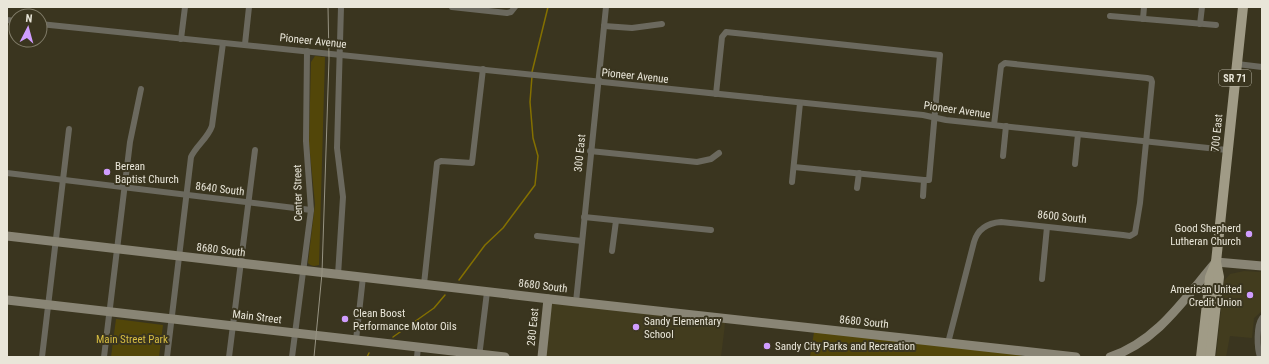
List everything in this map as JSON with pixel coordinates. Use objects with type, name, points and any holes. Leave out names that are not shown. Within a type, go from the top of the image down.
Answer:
[{"type":"main road","name":"700 East","points":[[1201,357],[1210,277],[1216,262],[1243,7]]},
{"type":"main road","name":"700 East","points":[[1210,357],[1219,277],[1216,262]]},
{"type":"street","points":[[181,39],[185,7]]},
{"type":"street","points":[[245,44],[249,7]]},
{"type":"street","points":[[338,275],[343,197],[337,148],[341,7]]},
{"type":"street","points":[[452,7],[513,10]]},
{"type":"street","name":"300 East","points":[[576,302],[597,82],[606,7]]},
{"type":"street","points":[[1143,20],[1144,7]]},
{"type":"street","points":[[1200,24],[1202,8]]},
{"type":"street","points":[[1110,16],[1216,25]]},
{"type":"street","points":[[604,26],[632,28],[662,24]]},
{"type":"street","name":"Pioneer Avenue","points":[[48,25],[483,69],[1228,150]]},
{"type":"street","points":[[716,94],[723,34],[726,32],[940,55],[929,180],[794,167]]},
{"type":"street","points":[[167,357],[191,158],[194,150],[211,131],[222,43]]},
{"type":"street","name":"Center Street","points":[[292,357],[311,210],[306,141],[307,51]]},
{"type":"street","points":[[994,125],[1003,64],[1151,79],[1152,82],[1146,141]]},
{"type":"street","points":[[1237,64],[1262,67]]},
{"type":"street","points":[[424,284],[437,163],[441,161],[472,163],[483,69]]},
{"type":"street","points":[[104,357],[130,142],[141,89]]},
{"type":"street","points":[[792,182],[800,103]]},
{"type":"street","points":[[1003,156],[1006,126]]},
{"type":"street","points":[[42,357],[69,129]]},
{"type":"street","points":[[1075,164],[1078,134]]},
{"type":"street","name":"8600 South","points":[[948,343],[976,236],[982,228],[991,223],[1001,222],[1130,236],[1135,233],[1137,228],[1146,141]]},
{"type":"street","points":[[229,357],[255,150]]},
{"type":"street","points":[[590,151],[697,162],[711,159],[719,153]]},
{"type":"street","name":"8640 South","points":[[7,173],[311,210]]},
{"type":"street","points":[[857,188],[859,173]]},
{"type":"street","points":[[922,196],[924,180]]},
{"type":"street","points":[[584,217],[711,230]]},
{"type":"street","points":[[612,251],[616,220]]},
{"type":"street","points":[[1042,280],[1047,227]]},
{"type":"street","name":"8680 South","points":[[7,236],[548,299],[1076,357]]},
{"type":"street","points":[[537,236],[582,241]]},
{"type":"street","points":[[1110,357],[1132,348],[1151,335],[1179,306],[1216,262],[1262,266]]},
{"type":"street","points":[[356,340],[363,277]]},
{"type":"street","points":[[480,356],[487,292]]},
{"type":"street","name":"280 East","points":[[542,357],[548,299]]},
{"type":"street","name":"Main Street","points":[[7,300],[418,347],[480,356],[505,357]]},
{"type":"street","points":[[1260,357],[1258,347],[1262,318]]},
{"type":"street","points":[[417,357],[418,347]]},
{"type":"shaded area","points":[[1244,271],[1262,272],[1262,311],[1254,318],[1252,338],[1230,336],[1226,357],[1216,357],[1224,281],[1230,274]]},
{"type":"shaded area","name":"Sandy Elementary School","points":[[552,297],[726,316],[721,357],[543,357]]},
{"type":"green space","points":[[315,56],[325,57],[319,265],[314,266],[308,263],[315,204],[309,143],[311,62]]},
{"type":"green space","name":"Main Street Park","points":[[116,319],[163,325],[159,357],[111,357]]},
{"type":"green space","points":[[815,326],[1022,348],[1021,357],[810,357]]},
{"type":"waterway","points":[[532,72],[548,7]]},
{"type":"waterway","points":[[459,280],[485,245],[503,228],[535,185],[538,156],[533,138],[530,102],[532,76]]},
{"type":"waterway","points":[[393,337],[434,308],[445,295]]},
{"type":"waterway","points":[[367,357],[369,353]]},
{"type":"tram line","points":[[314,357],[322,273],[329,59],[328,7]]},
{"type":"place","name":"Berean Baptist Church","points":[[107,172]]},
{"type":"place","name":"Good Shepherd Lutheran Church","points":[[1249,234]]},
{"type":"place","name":"American United Credit Union","points":[[1250,295]]},
{"type":"place","name":"Clean Boost Performance Motor Oils","points":[[345,319]]},
{"type":"place","name":"Sandy Elementary School","points":[[636,327]]},
{"type":"place","name":"Sandy City Parks and Recreation","points":[[767,346]]}]
